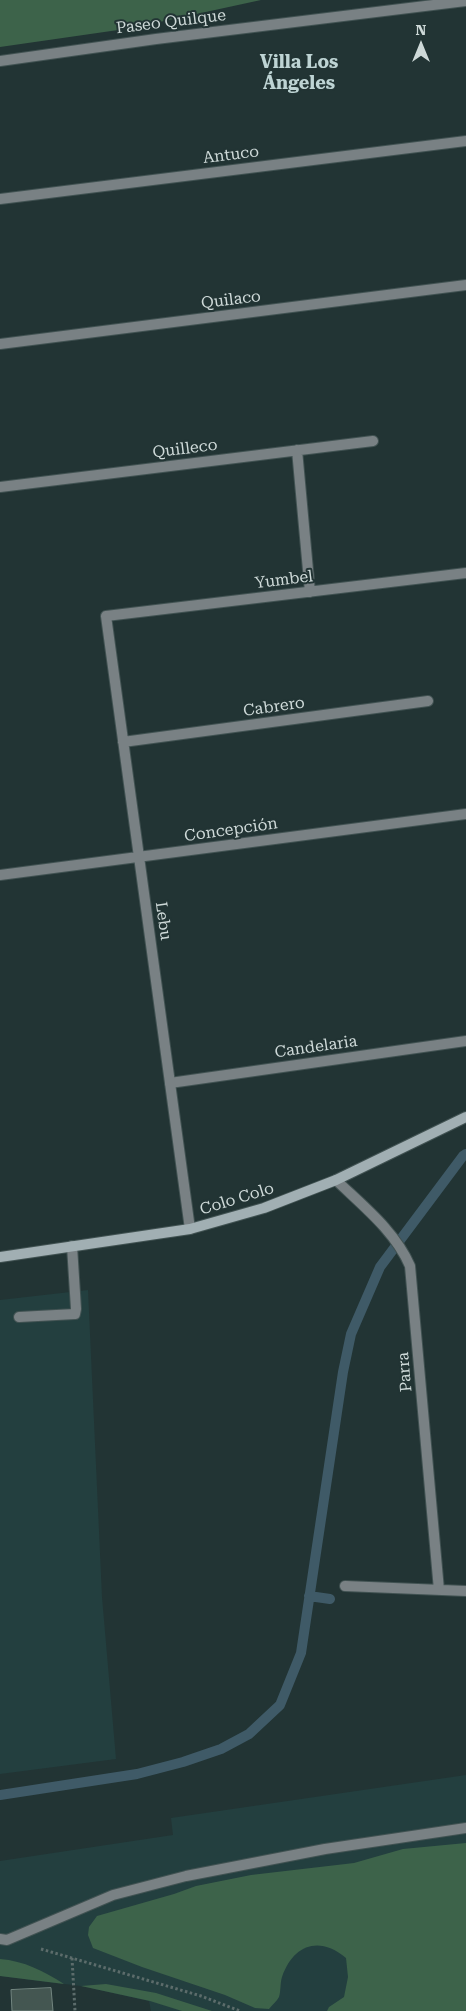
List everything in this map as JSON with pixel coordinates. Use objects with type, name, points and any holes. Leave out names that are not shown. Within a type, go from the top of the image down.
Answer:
[{"type":"main road","name":"Colo Colo","points":[[0,1257],[190,1229],[264,1208],[336,1180],[466,1117]]},
{"type":"street","name":"Paseo Quilque","points":[[0,61],[156,39],[466,1]]},
{"type":"street","name":"Antuco","points":[[0,199],[466,141]]},
{"type":"street","name":"Quilaco","points":[[0,344],[466,285]]},
{"type":"street","name":"Quilleco","points":[[0,487],[373,441]]},
{"type":"street","points":[[297,450],[310,592]]},
{"type":"street","name":"Yumbel","points":[[106,616],[466,573]]},
{"type":"street","name":"Lebu","points":[[106,616],[190,1229]]},
{"type":"street","name":"Cabrero","points":[[124,742],[428,701]]},
{"type":"street","name":"Concepción","points":[[0,875],[466,814]]},
{"type":"street","name":"Candelaria","points":[[170,1083],[466,1041]]},
{"type":"street","name":"Parra","points":[[336,1180],[390,1232],[404,1252],[410,1266],[439,1590]]},
{"type":"street","points":[[19,1317],[75,1314],[72,1246]]},
{"type":"street","points":[[345,1586],[466,1590]]},
{"type":"street","points":[[4,1940],[113,1896],[186,1876],[325,1849],[466,1828]]},
{"type":"path","points":[[4,1940],[201,1996],[240,2011]]},
{"type":"path","points":[[72,1958],[75,2011]]},
{"type":"shaded area","points":[[88,1290],[102,1597],[116,1759],[0,1774],[0,1300]]},
{"type":"shaded area","points":[[466,1775],[466,2011],[151,2011],[149,2001],[81,1986],[0,1976],[0,1861],[173,1835],[171,1818]]},
{"type":"green space","points":[[0,0],[261,0],[132,28],[0,47]]},
{"type":"green space","points":[[466,1843],[466,2011],[327,2011],[329,2007],[344,1997],[348,1977],[346,1958],[336,1951],[317,1945],[300,1951],[293,1957],[282,1977],[279,1997],[269,2009],[255,2008],[225,1995],[93,1948],[88,1935],[89,1927],[97,1916],[196,1886],[251,1875],[354,1863],[403,1849]]},
{"type":"green space","points":[[0,1959],[34,1967],[64,1984],[0,1976]]},
{"type":"green space","points":[[106,1984],[156,1993],[212,2011],[182,2011],[150,2001],[81,1986]]},
{"type":"building","points":[[51,1988],[53,2011],[12,2011],[11,1990]]},
{"type":"waterway","points":[[0,1795],[137,1774],[183,1762],[221,1749],[249,1734],[280,1705],[301,1653],[343,1372],[351,1334],[380,1267],[466,1154]]},
{"type":"waterway","points":[[309,1596],[330,1599]]},
{"type":"district","name":"Villa Los Ángeles","points":[[299,73]]}]
